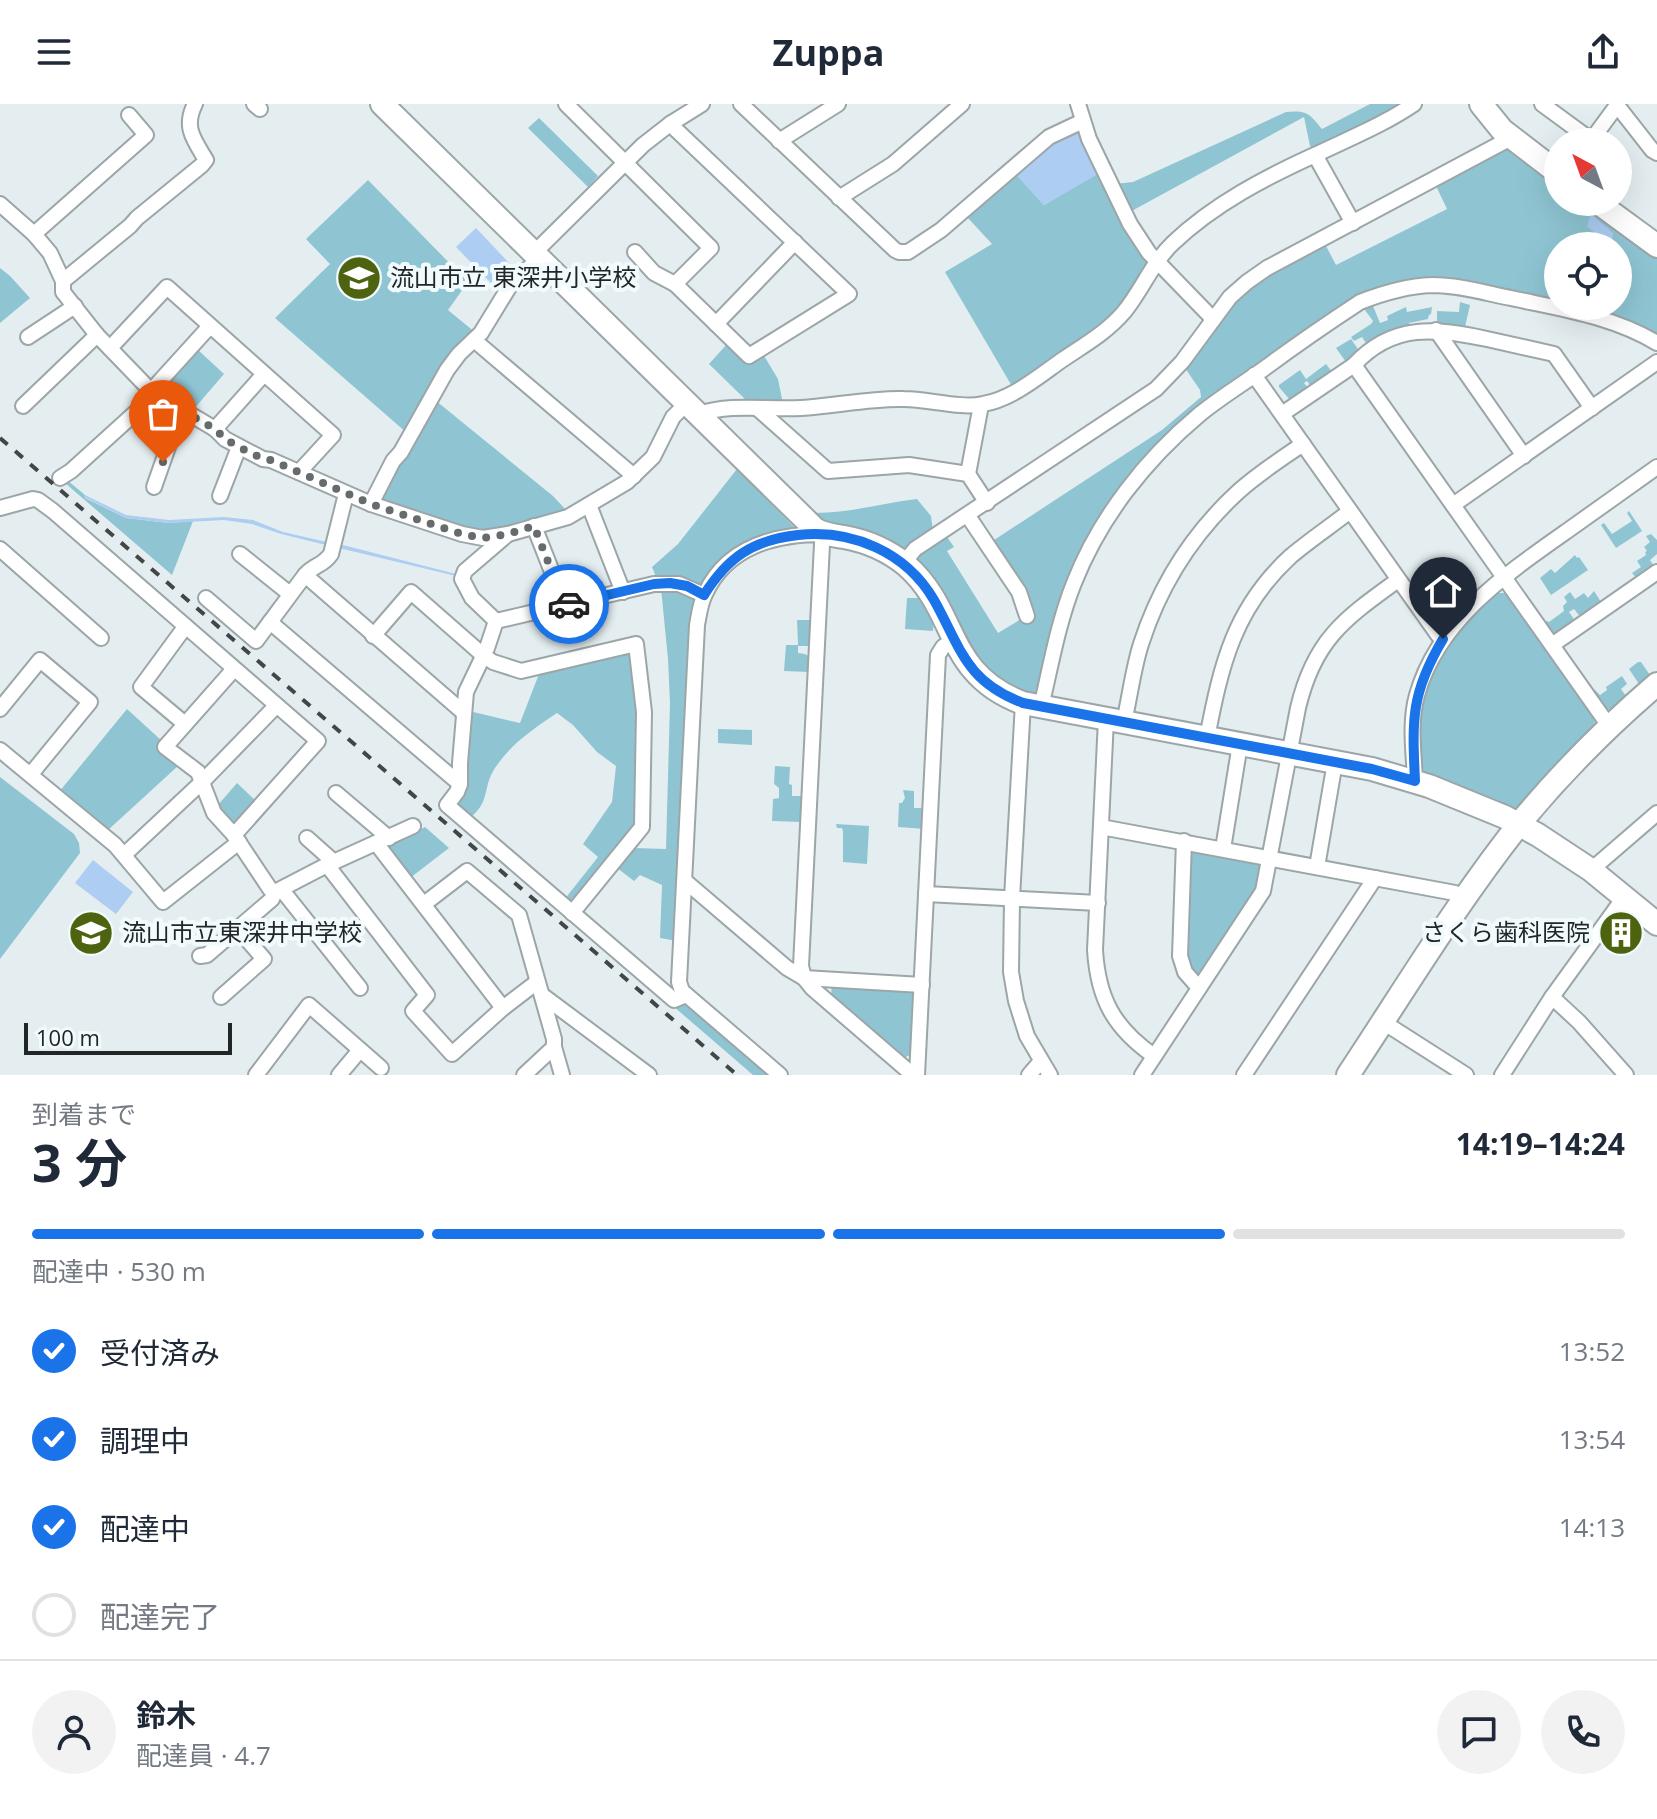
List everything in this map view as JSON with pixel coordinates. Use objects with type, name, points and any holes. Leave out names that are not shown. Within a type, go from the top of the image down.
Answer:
[{"type":"street","points":[[63,281],[206,160],[192,139],[188,125],[195,104]]},
{"type":"street","points":[[566,104],[711,248],[675,284]]},
{"type":"street","points":[[635,252],[654,273],[675,284],[749,356],[849,294],[676,120],[669,104]]},
{"type":"street","points":[[371,504],[447,370],[474,340],[511,284],[625,163],[676,120],[702,104]]},
{"type":"street","points":[[741,104],[895,250],[908,252],[941,230],[1049,137],[1083,121]]},
{"type":"street","points":[[779,141],[838,104]]},
{"type":"street","points":[[839,198],[893,164],[962,104]]},
{"type":"street","points":[[1078,104],[1089,139],[1122,209],[1149,253],[1213,319]]},
{"type":"street","points":[[0,204],[50,253],[63,281],[63,292],[97,335],[154,393],[215,429],[225,439],[263,459],[371,504],[483,538],[568,517],[589,505],[634,476],[653,457],[673,417],[693,408],[802,408],[904,399],[981,405],[999,400],[1105,331],[1130,305],[1156,262],[1208,214],[1414,104]]},
{"type":"street","points":[[1481,104],[1511,138],[1544,163]]},
{"type":"street","points":[[1542,104],[1573,128]]},
{"type":"street","points":[[1599,128],[1617,104],[1657,153]]},
{"type":"street","points":[[387,106],[536,256],[815,529],[824,534]]},
{"type":"street","points":[[34,234],[146,135],[129,115]]},
{"type":"street","points":[[904,563],[915,549],[1146,398],[1182,362],[1230,297],[1247,282],[1267,268],[1511,138]]},
{"type":"street","points":[[1315,155],[1353,223]]},
{"type":"street","points":[[1616,216],[1657,246]]},
{"type":"street","points":[[716,324],[795,242]]},
{"type":"street","points":[[1050,1075],[1027,1036],[1011,972],[1012,898],[1032,705],[1070,592],[1087,552],[1116,504],[1150,462],[1203,412],[1360,302],[1384,292],[1431,285],[1468,289],[1590,314],[1657,343]]},
{"type":"street","points":[[110,348],[167,287],[333,435],[299,472]]},
{"type":"street","points":[[28,337],[75,306]]},
{"type":"street","points":[[60,478],[154,393],[210,326]]},
{"type":"street","points":[[1436,330],[1524,456]]},
{"type":"street","points":[[1282,414],[1354,365],[1363,354],[1383,343],[1415,332],[1436,330],[1554,354],[1592,408]]},
{"type":"street","points":[[23,406],[97,335]]},
{"type":"street","points":[[474,340],[634,476]]},
{"type":"street","points":[[1453,505],[1657,362]]},
{"type":"street","points":[[1354,365],[1609,726]]},
{"type":"street","points":[[215,429],[264,374]]},
{"type":"street","points":[[1254,375],[1443,639]]},
{"type":"street","points":[[981,405],[968,474],[987,503]]},
{"type":"street","points":[[757,408],[828,471],[909,465],[968,474]]},
{"type":"street","points":[[154,487],[181,410]]},
{"type":"street","points":[[1154,1056],[1124,1030],[1110,1011],[1098,983],[1095,950],[1101,827],[1115,720],[1160,595],[1173,571],[1200,533],[1238,492],[1303,444]]},
{"type":"street","points":[[220,496],[239,447]]},
{"type":"street","points":[[1415,781],[1413,732],[1416,699],[1430,662],[1443,639],[1504,576],[1657,467]]},
{"type":"street","points":[[206,598],[256,641],[305,575],[313,566],[326,562],[331,554],[346,494]]},
{"type":"street","points":[[0,508],[38,500],[318,741],[236,839],[163,902],[125,854],[0,750]]},
{"type":"street","points":[[589,505],[623,592]]},
{"type":"street","points":[[1207,738],[1221,669],[1240,623],[1263,586],[1305,545],[1350,511]]},
{"type":"street","points":[[968,516],[1019,592],[1027,616]]},
{"type":"street","points":[[534,526],[565,605]]},
{"type":"street","points":[[496,621],[472,598],[462,579],[465,571],[508,534]]},
{"type":"street","points":[[804,978],[801,966],[824,534]]},
{"type":"street","points":[[780,1075],[686,995],[679,982],[697,625],[704,595],[726,566],[751,547],[785,536],[824,534],[862,542],[904,563],[926,588],[966,661],[978,676],[999,693],[1032,705],[1372,769],[1415,781],[1470,801],[1519,825],[1591,870],[1657,924]]},
{"type":"street","points":[[0,549],[101,638]]},
{"type":"street","points":[[240,554],[290,594]]},
{"type":"street","points":[[1552,645],[1657,572]]},
{"type":"street","points":[[305,575],[464,713]]},
{"type":"street","points":[[1142,1075],[1263,891],[1288,753],[1306,679],[1323,646],[1348,617],[1398,580]]},
{"type":"street","points":[[496,621],[654,584],[687,586],[704,595]]},
{"type":"street","points":[[373,636],[411,592],[484,656],[521,671],[636,644],[644,712],[642,827],[572,913]]},
{"type":"street","points":[[496,621],[484,656],[466,692],[460,784],[447,805],[674,1000],[686,995]]},
{"type":"street","points":[[270,622],[460,784]]},
{"type":"street","points":[[185,627],[141,687],[185,724]]},
{"type":"street","points":[[915,1075],[938,655],[954,639]]},
{"type":"street","points":[[0,709],[40,660],[90,702],[31,774]]},
{"type":"street","points":[[234,669],[165,747],[198,772],[214,813],[270,889],[278,891],[360,988]]},
{"type":"street","points":[[1348,1075],[1465,898],[1519,825],[1609,726],[1657,684]]},
{"type":"street","points":[[125,854],[202,782],[276,706]]},
{"type":"street","points":[[1223,849],[1240,744]]},
{"type":"street","points":[[1317,867],[1335,762]]},
{"type":"street","points":[[336,793],[382,841],[424,904],[503,1008]]},
{"type":"street","points":[[1591,870],[1657,813]]},
{"type":"street","points":[[200,956],[207,955],[278,891],[413,826]]},
{"type":"street","points":[[1101,827],[1455,893],[1465,898]]},
{"type":"street","points":[[307,838],[330,864],[427,995],[413,1011],[452,1054],[503,1008],[540,989]]},
{"type":"street","points":[[1184,841],[1180,956],[1185,972],[1199,988]]},
{"type":"street","points":[[424,904],[467,871],[519,915],[562,1075]]},
{"type":"street","points":[[1244,1075],[1375,878]]},
{"type":"street","points":[[685,881],[787,968],[804,978],[915,1075]]},
{"type":"street","points":[[926,894],[1098,903]]},
{"type":"street","points":[[1502,1075],[1552,997],[1625,896]]},
{"type":"street","points":[[221,997],[264,959],[238,929]]},
{"type":"street","points":[[804,978],[922,985]]},
{"type":"street","points":[[540,989],[649,1075]]},
{"type":"street","points":[[1552,997],[1626,1075]]},
{"type":"street","points":[[256,1075],[309,1005],[381,1068]]},
{"type":"street","points":[[1383,1022],[1460,1073]]},
{"type":"street","points":[[524,1075],[554,1047]]},
{"type":"street","points":[[339,1075],[360,1050]]},
{"type":"street","points":[[1029,1075],[1041,1061]]},
{"type":"shaded area","points":[[1370,104],[1405,104],[1314,149],[1310,146],[1304,117],[1128,213],[1115,184],[1133,182],[1286,112],[1307,114],[1322,129]]},
{"type":"shaded area","points":[[539,118],[598,176],[588,187],[528,128]]},
{"type":"shaded area","points":[[1075,131],[1081,134],[1098,174],[1044,205],[1016,174],[1053,143]]},
{"type":"shaded area","points":[[1504,149],[1510,150],[1544,175],[1544,216],[1600,216],[1622,232],[1544,232],[1544,303],[1402,283],[1208,403],[1097,526],[1040,692],[1033,696],[987,674],[917,565],[919,555],[947,537],[954,547],[947,551],[998,633],[1031,613],[991,542],[1162,430],[1201,397],[1200,390],[1185,368],[1235,300],[1263,278],[1325,244],[1336,265],[1447,209],[1436,186]]},
{"type":"shaded area","points":[[1100,172],[1150,262],[1125,302],[1089,337],[1013,388],[945,272],[992,244],[967,217],[1016,174],[1044,205]]},
{"type":"shaded area","points":[[368,180],[468,282],[448,310],[476,333],[407,433],[275,318],[330,264],[306,239]]},
{"type":"shaded area","points":[[1590,216],[1593,216],[1612,232],[1594,232],[1587,226]]},
{"type":"shaded area","points":[[476,228],[511,265],[492,284],[456,247]]},
{"type":"shaded area","points":[[1632,240],[1657,258],[1657,338],[1605,320],[1632,320]]},
{"type":"shaded area","points":[[0,268],[30,298],[0,323]]},
{"type":"shaded area","points":[[1371,301],[1380,323],[1406,307],[1407,312],[1432,307],[1431,314],[1428,319],[1409,323],[1410,329],[1368,346],[1362,337],[1354,341],[1351,337],[1373,321],[1362,306]]},
{"type":"shaded area","points":[[1460,302],[1470,305],[1464,331],[1437,327],[1437,311],[1459,312]]},
{"type":"shaded area","points":[[1351,339],[1360,352],[1346,362],[1336,348]]},
{"type":"shaded area","points":[[727,344],[748,364],[763,354],[778,379],[783,404],[749,403],[709,364]]},
{"type":"shaded area","points":[[197,349],[224,374],[193,410],[163,394],[162,387]]},
{"type":"shaded area","points":[[1326,364],[1332,372],[1311,386],[1307,381],[1304,383],[1308,388],[1290,400],[1279,387],[1300,370],[1306,379]]},
{"type":"shaded area","points":[[435,400],[553,496],[567,511],[481,534],[385,504],[382,497]]},
{"type":"shaded area","points":[[737,469],[798,531],[776,533],[704,587],[656,577],[652,567],[678,544]]},
{"type":"shaded area","points":[[67,480],[85,498],[126,518],[169,523],[193,521],[172,575],[65,483]]},
{"type":"shaded area","points":[[85,495],[126,515],[169,520],[224,517],[253,520],[283,532],[331,543],[330,546],[252,524],[224,520],[169,523],[126,518]]},
{"type":"shaded area","points":[[917,499],[931,516],[933,531],[908,547],[897,550],[827,523],[815,513],[854,510]]},
{"type":"shaded area","points":[[1629,511],[1642,531],[1616,548],[1601,525],[1604,523],[1612,534],[1632,521],[1627,513]]},
{"type":"shaded area","points":[[1651,534],[1657,540],[1657,554],[1650,560],[1655,568],[1638,580],[1632,573],[1641,567],[1637,561],[1646,555],[1644,547],[1650,542],[1646,536]]},
{"type":"shaded area","points":[[339,544],[456,574],[456,576],[339,548]]},
{"type":"shaded area","points":[[1575,555],[1588,570],[1551,595],[1540,578],[1551,569],[1555,573]]},
{"type":"shaded area","points":[[669,586],[696,595],[677,941],[660,938],[662,885],[640,875],[634,881],[617,868],[633,848],[666,849],[670,703],[661,588]]},
{"type":"shaded area","points":[[1594,591],[1603,605],[1582,619],[1574,609],[1569,612],[1576,622],[1559,636],[1551,634],[1544,623],[1564,611],[1563,606],[1567,602],[1564,597],[1570,592],[1575,599],[1584,593],[1588,598]]},
{"type":"shaded area","points":[[1495,593],[1507,593],[1595,718],[1594,730],[1522,810],[1507,810],[1427,776],[1419,757],[1421,712],[1432,673],[1451,640]]},
{"type":"shaded area","points":[[907,598],[923,598],[934,619],[933,631],[905,629]]},
{"type":"shaded area","points":[[797,620],[812,620],[811,646],[798,646],[798,653],[810,657],[809,672],[784,671],[786,645],[798,645]]},
{"type":"shaded area","points":[[626,653],[631,657],[636,710],[635,825],[574,900],[564,900],[598,857],[583,844],[612,802],[616,766],[557,713],[501,759],[491,775],[481,806],[470,818],[457,809],[462,795],[469,711],[520,723],[539,674]]},
{"type":"shaded area","points":[[1638,662],[1652,678],[1641,687],[1629,669]]},
{"type":"shaded area","points":[[1622,676],[1627,684],[1621,689],[1628,699],[1616,710],[1604,709],[1592,693],[1595,690],[1600,695]]},
{"type":"shaded area","points":[[127,709],[162,741],[157,748],[179,765],[107,831],[59,792]]},
{"type":"shaded area","points":[[718,729],[752,730],[752,745],[718,743]]},
{"type":"shaded area","points":[[775,766],[790,767],[792,796],[803,796],[802,822],[772,821],[773,799],[779,798],[779,788],[774,784]]},
{"type":"shaded area","points":[[0,777],[74,834],[80,853],[0,959]]},
{"type":"shaded area","points":[[237,783],[257,802],[238,823],[232,824],[218,805]]},
{"type":"shaded area","points":[[903,790],[914,791],[914,808],[926,808],[925,829],[898,827],[899,803],[905,798]]},
{"type":"shaded area","points":[[836,824],[869,826],[867,864],[843,862],[843,831]]},
{"type":"shaded area","points":[[425,827],[449,848],[410,878],[388,851],[389,845]]},
{"type":"shaded area","points":[[1193,848],[1258,860],[1262,866],[1255,892],[1200,975],[1194,976],[1184,962],[1188,852]]},
{"type":"shaded area","points":[[93,860],[133,892],[116,914],[75,883]]},
{"type":"shaded area","points":[[832,983],[913,988],[917,993],[915,1053],[903,1058],[831,996]]},
{"type":"shaded area","points":[[685,1002],[770,1075],[753,1075],[673,1006]]},
{"type":"railway","points":[[0,438],[737,1075]]},
{"type":"way so far","points":[[163,462],[181,410],[263,459],[371,504],[462,534],[483,538],[534,526],[565,605],[569,604]]},
{"type":"place","name":"流山市立 東深井小学校","points":[[359,278]]},
{"type":"place","name":"流山市立東深井中学校","points":[[91,933]]},
{"type":"place","name":"さくら歯科医院","points":[[1621,933]]},
{"type":"route","points":[[569,604],[654,584],[679,584],[704,595],[726,566],[740,553],[760,543],[805,534],[846,537],[874,546],[904,563],[934,600],[971,669],[988,686],[1009,698],[1372,769],[1415,781],[1413,732],[1416,699],[1430,662],[1443,639]]}]
